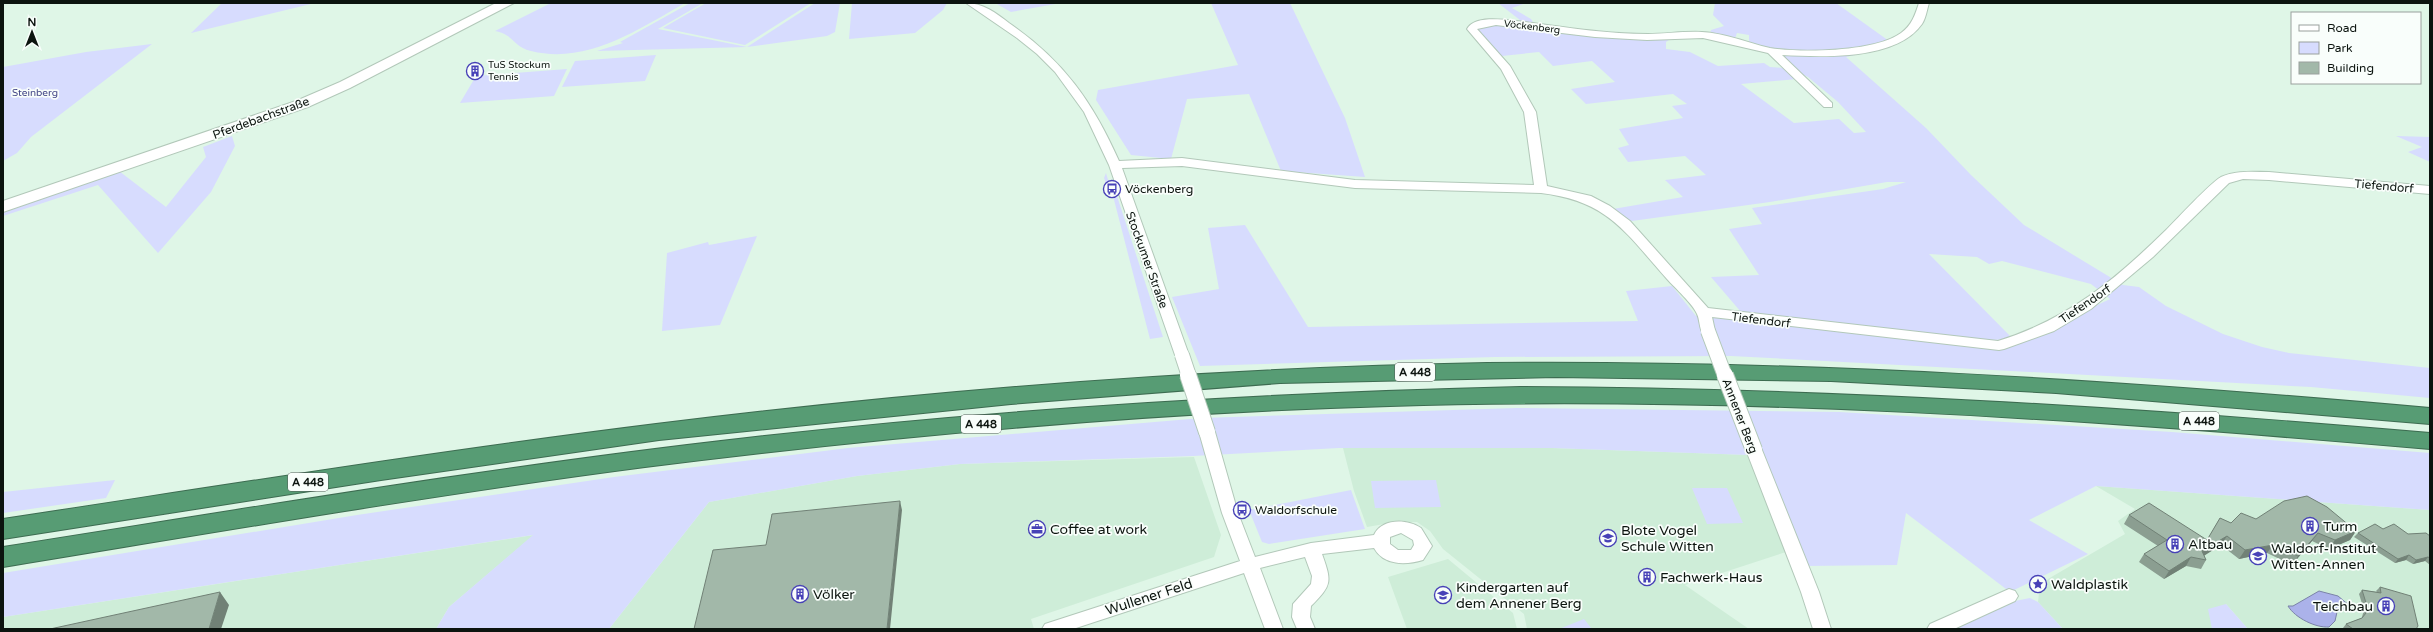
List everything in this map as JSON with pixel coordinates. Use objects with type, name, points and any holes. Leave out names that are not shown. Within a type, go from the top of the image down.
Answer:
[{"type":"highway","name":"A 448","points":[[3,529],[372,472],[621,437],[838,411],[1172,382],[1278,376],[1391,372],[1606,370],[1834,374],[2130,391],[2430,416]]},
{"type":"highway","name":"A 448","points":[[3,557],[365,499],[616,463],[852,434],[1180,408],[1285,402],[1395,398],[1617,395],[1846,400],[2150,417],[2430,441]]},
{"type":"main road","name":"Pferdebachstraße","points":[[3,207],[302,104],[345,85],[507,3]]},
{"type":"street","name":"Stockumer Straße","points":[[971,3],[1020,34],[1057,67],[1084,103],[1104,140],[1115,165],[1182,355],[1248,565],[1274,629]]},
{"type":"street","name":"Vöckenberg","points":[[1542,189],[1530,112],[1522,94],[1506,68],[1487,44],[1472,30],[1473,27],[1481,23],[1496,22],[1595,34],[1647,37],[1703,35],[1772,51],[1845,52],[1887,44],[1898,40],[1915,28],[1923,15],[1924,3]]},
{"type":"street","points":[[1772,51],[1828,105]]},
{"type":"street","points":[[1115,165],[1182,162],[1355,184],[1542,189],[1564,192],[1587,199],[1606,209],[1625,224],[1704,312]]},
{"type":"street","name":"Tiefendorf","points":[[1704,312],[1999,346],[2035,334],[2063,321],[2107,292],[2225,180],[2234,176],[2269,176],[2430,190]]},
{"type":"street","name":"Annener Berg","points":[[1704,312],[1708,331],[1810,592],[1822,629]]},
{"type":"street","points":[[1248,565],[1311,549],[1380,541]]},
{"type":"street","points":[[1306,629],[1301,617],[1302,604],[1320,586],[1321,576],[1311,549]]},
{"type":"street","name":"Wullener Feld","points":[[1050,629],[1248,565]]},
{"type":"street","points":[[1936,629],[2009,596]]},
{"type":"shaded area","name":"Blote Vogel Schule Witten","points":[[1343,448],[1552,448],[1749,455],[1786,552],[1685,585],[1749,629],[1527,629],[1524,614],[1443,549],[1430,531],[1417,522],[1396,522],[1367,527],[1354,491]]},
{"type":"shaded area","points":[[1194,457],[1221,535],[1214,557],[1031,619],[1034,629],[609,629],[709,502],[857,476],[960,464]]},
{"type":"shaded area","name":"Waldorf-Institut Witten-Annen","points":[[2096,486],[2430,510],[2430,629],[2248,629],[2226,604],[2212,629],[2063,629],[2038,602],[2039,593],[2048,579],[2125,534],[2118,521],[2135,509]]},
{"type":"shaded area","points":[[534,535],[449,607],[436,629],[3,629],[3,617]]},
{"type":"shaded area","name":"Kindergarten auf dem Annener Berg","points":[[1448,559],[1513,613],[1517,629],[1407,629],[1388,577]]},
{"type":"green space","points":[[222,3],[315,3],[191,33]]},
{"type":"green space","points":[[551,3],[685,3],[612,42],[592,49],[572,53],[552,54],[531,51],[520,46],[506,35],[495,31]]},
{"type":"green space","points":[[690,3],[703,3],[658,29],[747,47],[597,51],[623,43],[620,42]]},
{"type":"green space","points":[[706,3],[811,3],[745,45],[663,28]]},
{"type":"green space","points":[[815,3],[840,3],[835,32],[827,36],[747,47]]},
{"type":"green space","points":[[852,3],[947,3],[943,10],[915,33],[849,39]]},
{"type":"green space","points":[[995,3],[1061,3],[1011,12]]},
{"type":"green space","points":[[1211,3],[1290,3],[1345,118],[1365,177],[1281,171],[1249,94],[1187,99],[1171,159],[1131,155],[1096,100],[1098,90],[1238,65]]},
{"type":"green space","points":[[1498,3],[1526,3],[1512,8],[1531,19],[1535,25],[1521,24],[1520,20]]},
{"type":"green space","points":[[1715,3],[1836,3],[1889,41],[1876,50],[1846,57],[1926,128],[1971,175],[2024,225],[2123,285],[2139,287],[2166,306],[2223,334],[2262,347],[2289,353],[2430,368],[2430,398],[2311,387],[1731,356],[1495,357],[1200,366],[1172,297],[1219,289],[1208,228],[1245,225],[1308,327],[1638,321],[1626,291],[1672,286],[1696,316],[2007,348],[2110,299],[2091,284],[2002,261],[1989,264],[1977,257],[1929,254],[2013,339],[1991,340],[1741,312],[1711,277],[1759,275],[1729,229],[1762,224],[1752,208],[1883,189],[1906,182],[1887,182],[1770,202],[1632,221],[1624,218],[1613,209],[1683,197],[1665,180],[1706,175],[1685,156],[1628,162],[1618,148],[1629,145],[1619,129],[1683,118],[1672,106],[1687,104],[1673,94],[1586,104],[1571,89],[1615,82],[1592,61],[1553,66],[1539,52],[1502,56],[1478,31],[1479,27],[1491,25],[1636,40],[1672,38],[1666,42],[1666,49],[1690,52],[1718,66],[1764,63],[1770,67],[1786,68],[1797,79],[1741,84],[1794,123],[1839,119],[1854,133],[1866,132],[1838,102],[1808,77],[1797,72],[1778,53],[1768,47],[1749,43],[1749,35],[1737,33],[1734,41],[1710,35],[1711,30],[1724,26],[1713,15]]},
{"type":"green space","name":"Steinberg","points":[[152,44],[31,137],[17,153],[3,161],[3,67],[86,52]]},
{"type":"green space","points":[[656,55],[645,81],[562,87],[575,61]]},
{"type":"green space","points":[[567,69],[554,96],[460,103],[476,76]]},
{"type":"green space","points":[[232,136],[235,146],[211,192],[158,253],[98,185],[3,216],[3,213],[119,171],[166,207],[206,157],[203,147]]},
{"type":"green space","points":[[2396,136],[2430,137],[2430,162],[2408,152],[2422,147]]},
{"type":"green space","points":[[1106,173],[1111,190],[1115,190],[1163,337],[1150,339],[1112,192],[1109,191],[1104,178]]},
{"type":"green space","points":[[757,236],[720,325],[662,331],[667,253],[708,242],[709,245]]},
{"type":"green space","points":[[1517,408],[1839,412],[2172,432],[2430,453],[2430,510],[2096,486],[2029,520],[2088,554],[2010,592],[1906,513],[1897,565],[1804,566],[1749,455],[1552,448],[1339,448],[1193,456],[960,464],[857,476],[709,502],[609,629],[436,629],[449,607],[533,535],[3,617],[3,573],[357,515],[614,477],[848,448],[1202,418]]},
{"type":"green space","points":[[115,480],[106,498],[3,513],[3,492]]},
{"type":"green space","points":[[1436,480],[1441,507],[1375,508],[1371,481]]},
{"type":"green space","points":[[1692,488],[1727,488],[1743,523],[1707,524]]},
{"type":"green space","points":[[1351,490],[1365,529],[1269,544],[1262,542],[1249,510]]},
{"type":"green space","points":[[2030,598],[2038,602],[2063,629],[1955,629],[2015,601]]},
{"type":"green space","points":[[2226,604],[2248,629],[2212,629],[2208,609]]},
{"type":"green space","points":[[1584,619],[1592,629],[1559,629]]},
{"type":"water","points":[[2319,591],[2338,596],[2350,606],[2337,612],[2335,621],[2329,627],[2318,626],[2306,621],[2288,606],[2293,606]]},
{"type":"building","points":[[2307,496],[2327,507],[2356,531],[2335,540],[2318,533],[2298,556],[2273,545],[2245,550],[2227,536],[2202,551],[2206,560],[2191,557],[2169,571],[2144,554],[2167,540],[2129,515],[2149,503],[2207,540],[2220,518],[2231,523],[2241,513],[2256,519],[2284,501]]},
{"type":"building","name":"Völker","points":[[900,501],[887,629],[694,629],[713,550],[766,545],[772,514]]},
{"type":"building","points":[[2375,524],[2383,529],[2394,524],[2408,534],[2426,533],[2430,536],[2430,558],[2428,557],[2416,560],[2409,555],[2398,559],[2358,533]]},
{"type":"building","name":"Teichbau","points":[[2380,587],[2411,596],[2418,626],[2416,629],[2353,629],[2346,624],[2362,618],[2366,613],[2367,606],[2362,590],[2381,593]]},
{"type":"building","points":[[220,592],[209,629],[50,629]]},
{"type":"place","name":"TuS Stockum Tennis","points":[[475,71]]},
{"type":"place","name":"Vöckenberg","points":[[1112,189]]},
{"type":"place","name":"Waldorfschule","points":[[1242,510]]},
{"type":"place","name":"Turm","points":[[2310,526]]},
{"type":"place","name":"Coffee at work","points":[[1037,529]]},
{"type":"place","name":"Blote Vogel Schule Witten","points":[[1608,538]]},
{"type":"place","name":"Altbau","points":[[2175,544]]},
{"type":"place","name":"Waldorf-Institut Witten-Annen","points":[[2258,556]]},
{"type":"place","name":"Fachwerk-Haus","points":[[1647,577]]},
{"type":"place","name":"Waldplastik","points":[[2038,584]]},
{"type":"place","name":"Völker","points":[[800,594]]},
{"type":"place","name":"Kindergarten auf dem Annener Berg","points":[[1443,595]]},
{"type":"place","name":"Teichbau","points":[[2386,606]]}]
